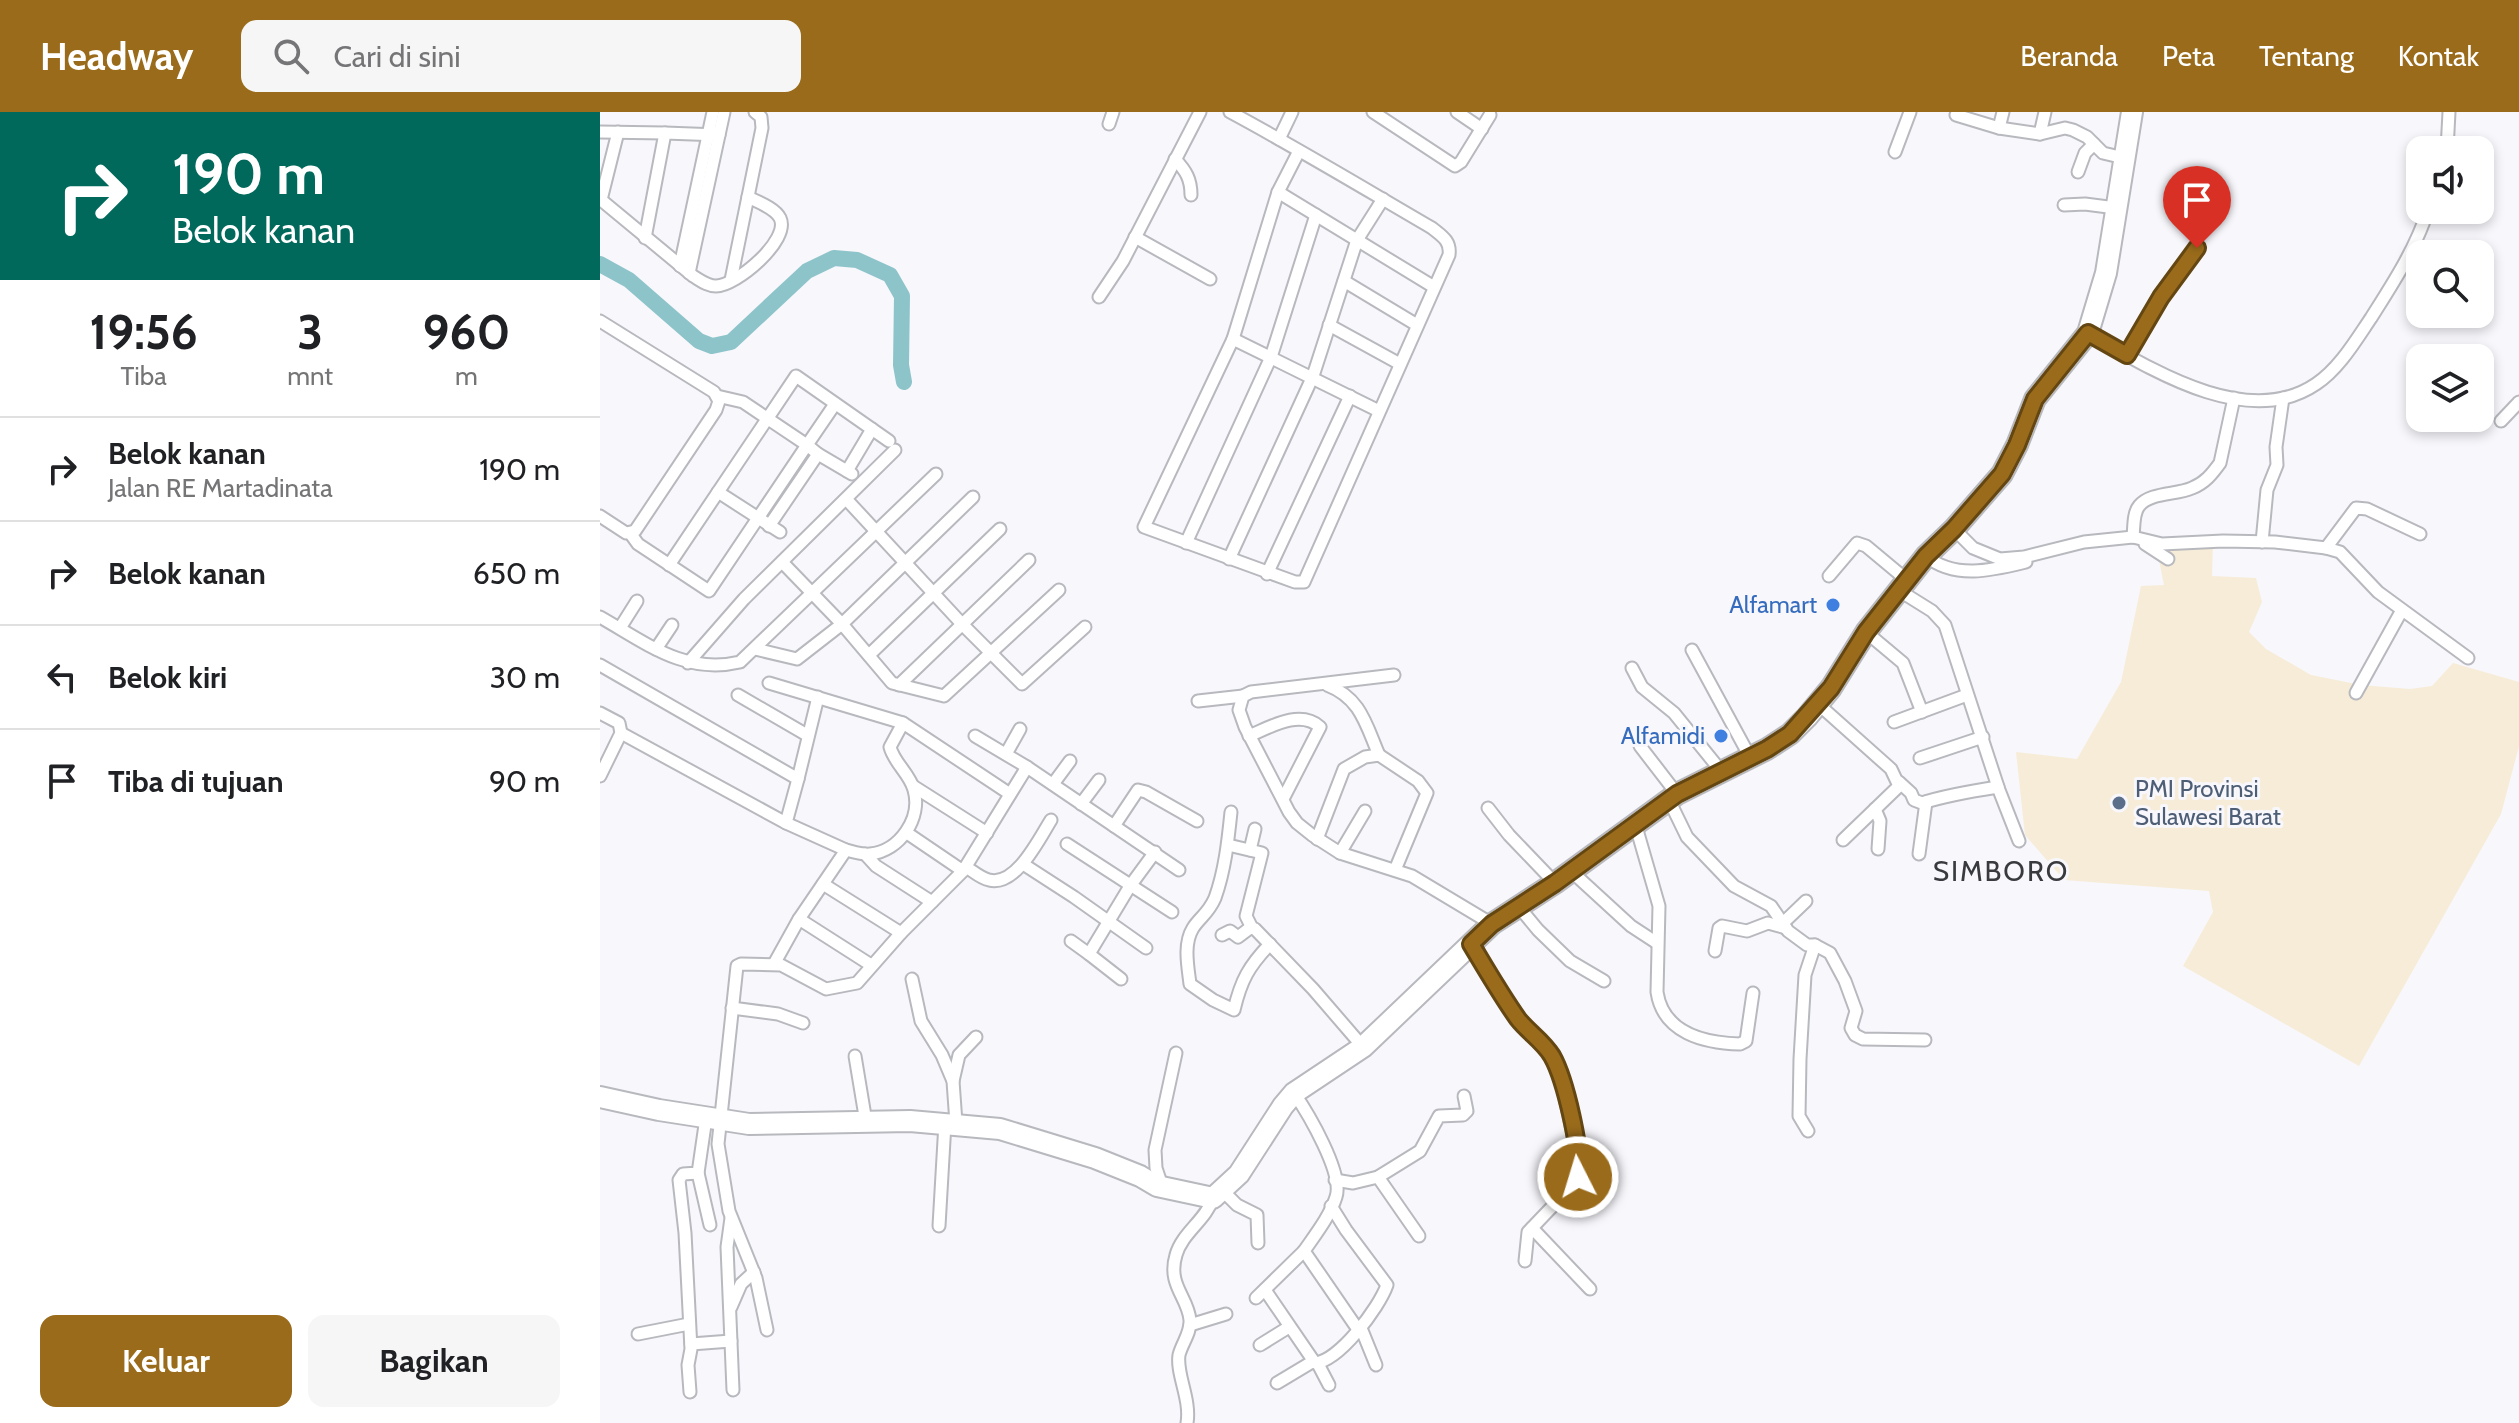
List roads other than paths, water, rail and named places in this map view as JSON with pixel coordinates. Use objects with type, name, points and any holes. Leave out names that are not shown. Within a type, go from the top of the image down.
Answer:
[{"type":"highway","points":[[600,1097],[712,1119],[771,1126],[866,1122],[950,1123],[1013,1132],[1153,1183],[1218,1194],[1255,1152],[1294,1093],[1363,1047],[1492,924],[1673,797],[1790,734],[1831,688],[1866,632],[1926,556],[2002,474],[2035,399],[2088,333],[2106,273],[2132,112]]},
{"type":"street","points":[[713,112],[714,135]]},
{"type":"street","points":[[684,269],[714,135],[724,112]]},
{"type":"street","points":[[731,280],[762,128],[761,117],[755,112]]},
{"type":"street","points":[[1099,297],[1135,237],[1200,112]]},
{"type":"street","points":[[1230,112],[1279,139],[1432,228],[1450,247],[1304,582],[1284,580],[1144,527],[1233,339],[1278,192],[1299,151]]},
{"type":"street","points":[[1279,139],[1292,112]]},
{"type":"street","points":[[1373,112],[1455,166],[1461,162],[1490,115]]},
{"type":"street","points":[[1457,112],[1482,129]]},
{"type":"street","points":[[1895,152],[1910,112]]},
{"type":"street","points":[[1999,128],[2003,112]]},
{"type":"street","points":[[2040,134],[2045,112]]},
{"type":"street","points":[[2448,136],[2449,112]]},
{"type":"street","points":[[1953,113],[1999,128],[2040,134],[2065,128],[2087,137],[2103,153],[2124,158]]},
{"type":"street","points":[[600,132],[714,135]]},
{"type":"street","points":[[618,132],[600,199],[684,269],[713,286],[745,273],[774,246],[781,233],[780,218],[774,211],[748,197]]},
{"type":"street","points":[[645,238],[665,133]]},
{"type":"street","points":[[2078,172],[2085,153],[2094,144]]},
{"type":"street","points":[[1175,159],[1191,182],[1191,195]]},
{"type":"street","points":[[1278,192],[1434,287]]},
{"type":"street","points":[[1229,559],[1313,376],[1357,240],[1383,199]]},
{"type":"street","points":[[2064,205],[2116,208]]},
{"type":"street","points":[[1186,543],[1271,357],[1316,215]]},
{"type":"street","points":[[2088,333],[2180,383],[2234,398],[2268,401],[2300,393],[2318,383],[2352,346],[2402,270],[2423,224]]},
{"type":"street","points":[[1135,237],[1210,279]]},
{"type":"street","points":[[2127,355],[2161,297],[2197,248]]},
{"type":"street","points":[[1344,281],[1417,325]]},
{"type":"street","points":[[600,321],[717,396],[743,402],[818,454],[850,472],[872,429]]},
{"type":"street","points":[[1329,325],[1400,364]]},
{"type":"street","points":[[1233,339],[1379,411]]},
{"type":"street","points":[[669,565],[796,376],[892,446],[847,500],[744,599],[688,663]]},
{"type":"street","points":[[630,533],[639,526],[708,422],[718,405],[717,396]]},
{"type":"street","points":[[1267,574],[1350,396]]},
{"type":"street","points":[[2133,537],[2141,504],[2148,499],[2194,488],[2215,470],[2220,463],[2234,398]]},
{"type":"street","points":[[2262,542],[2267,490],[2277,465],[2276,447],[2283,398]]},
{"type":"street","points":[[2501,421],[2519,402]]},
{"type":"street","points":[[600,516],[630,533],[638,544],[709,591],[835,404]]},
{"type":"street","points":[[718,492],[774,529],[818,454]]},
{"type":"street","points":[[600,617],[656,649],[688,663],[719,667],[740,662],[936,474]]},
{"type":"street","points":[[755,649],[797,659],[842,624],[973,497]]},
{"type":"street","points":[[847,500],[1022,684],[1085,627]]},
{"type":"street","points":[[2326,548],[2356,508],[2367,509],[2420,534]]},
{"type":"street","points":[[869,655],[1000,529]]},
{"type":"street","points":[[1954,529],[1973,548],[2008,563]]},
{"type":"street","points":[[1926,556],[1942,567],[1971,572],[2084,544],[2133,537],[2159,547]]},
{"type":"street","points":[[2084,544],[2126,542],[2159,547],[2262,542],[2340,552],[2369,584],[2468,658]]},
{"type":"street","points":[[1829,576],[1857,543],[1866,546],[1942,620],[2019,841]]},
{"type":"street","points":[[899,685],[1029,560]]},
{"type":"street","points":[[782,562],[842,624],[892,683],[944,696],[1059,590]]},
{"type":"street","points":[[620,628],[637,601]]},
{"type":"street","points":[[2356,693],[2402,610]]},
{"type":"street","points":[[656,649],[672,625]]},
{"type":"street","points":[[1866,632],[1903,663],[1922,712]]},
{"type":"street","points":[[1692,650],[1750,757]]},
{"type":"street","points":[[600,665],[798,779]]},
{"type":"street","points":[[1632,668],[1642,687],[1674,713],[1721,771]]},
{"type":"street","points":[[1198,701],[1394,675]]},
{"type":"street","points":[[769,683],[903,723],[1010,794]]},
{"type":"street","points":[[1323,683],[1352,698],[1379,755],[1418,781],[1427,793],[1395,870]]},
{"type":"street","points":[[738,695],[807,735]]},
{"type":"street","points":[[1894,722],[1967,695]]},
{"type":"street","points":[[1243,696],[1239,710],[1249,736],[1297,823],[1340,853],[1395,870],[1442,892],[1492,924]]},
{"type":"street","points":[[786,823],[818,697]]},
{"type":"street","points":[[1817,703],[1891,769],[1917,802],[1998,787]]},
{"type":"street","points":[[600,713],[619,723],[621,733],[603,760],[600,776]]},
{"type":"street","points":[[1249,736],[1278,723],[1297,719],[1311,721],[1320,727],[1283,799]]},
{"type":"street","points":[[903,723],[890,747],[913,786],[987,833]]},
{"type":"street","points":[[1006,754],[1020,729]]},
{"type":"street","points":[[621,733],[786,823],[846,850],[865,854],[879,852],[907,833],[914,814],[913,786]]},
{"type":"street","points":[[975,736],[1053,784],[1179,870]]},
{"type":"street","points":[[1920,758],[1983,737]]},
{"type":"street","points":[[1640,746],[1673,797],[1687,837],[1734,886],[1771,906],[1785,926],[1807,945],[1815,945],[1830,953],[1856,1011],[1851,1028],[1855,1035],[1863,1039],[1925,1040]]},
{"type":"street","points":[[1317,839],[1344,769],[1365,757],[1379,755]]},
{"type":"street","points":[[1053,784],[1070,761]]},
{"type":"street","points":[[710,1225],[698,1173],[712,1119],[737,966],[774,964],[799,972],[826,989],[857,983],[964,869],[1027,767]]},
{"type":"street","points":[[1081,804],[1099,780]]},
{"type":"street","points":[[1843,840],[1899,786],[1899,782]]},
{"type":"street","points":[[1114,826],[1138,790],[1197,821]]},
{"type":"street","points":[[1919,854],[1926,802]]},
{"type":"street","points":[[1488,808],[1509,835],[1657,943]]},
{"type":"street","points":[[1875,809],[1880,821],[1878,849]]},
{"type":"street","points":[[1340,853],[1365,811]]},
{"type":"street","points":[[1231,812],[1228,845],[1214,899],[1207,915],[1192,929],[1187,950],[1190,984],[1234,1010],[1239,988],[1250,966],[1270,944]]},
{"type":"street","points":[[907,833],[964,869],[994,881],[1008,877],[1023,864],[1051,820]]},
{"type":"street","points":[[1635,822],[1661,921],[1657,943],[1659,1004],[1679,1030],[1700,1039],[1729,1044],[1746,1041],[1753,993]]},
{"type":"street","points":[[1250,850],[1255,829]]},
{"type":"street","points":[[1067,844],[1172,912]]},
{"type":"street","points":[[1228,845],[1262,853],[1246,916],[1252,928],[1363,1047]]},
{"type":"street","points":[[774,964],[799,919],[846,850]]},
{"type":"street","points":[[1089,954],[1130,886],[1155,852]]},
{"type":"street","points":[[865,854],[876,866],[932,902]]},
{"type":"street","points":[[1023,864],[1146,948]]},
{"type":"street","points":[[823,884],[901,933]]},
{"type":"street","points":[[1785,926],[1806,901]]},
{"type":"street","points":[[1519,907],[1570,961],[1604,981]]},
{"type":"street","points":[[799,919],[871,965]]},
{"type":"street","points":[[1715,951],[1722,926],[1747,931],[1768,923],[1785,926]]},
{"type":"street","points":[[1222,935],[1230,931],[1238,937],[1252,928]]},
{"type":"street","points":[[1071,941],[1121,979]]},
{"type":"street","points":[[1471,944],[1520,1021],[1551,1054],[1562,1078],[1578,1158],[1578,1177],[1525,1240],[1525,1261]]},
{"type":"street","points":[[1808,1131],[1799,1116],[1800,1059],[1805,975],[1815,945]]},
{"type":"street","points":[[912,979],[921,1021],[942,1055],[953,1081]]},
{"type":"street","points":[[732,1008],[778,1014],[803,1023]]},
{"type":"street","points":[[939,1226],[953,1081],[959,1055],[976,1037]]},
{"type":"street","points":[[1153,1183],[1155,1150],[1176,1053]]},
{"type":"street","points":[[855,1056],[866,1122]]},
{"type":"street","points":[[1294,1093],[1325,1145],[1337,1191],[1304,1251],[1260,1294],[1289,1327],[1329,1385]]},
{"type":"street","points":[[1335,1180],[1358,1183],[1372,1176],[1378,1177],[1420,1151],[1439,1116],[1463,1115],[1467,1111],[1464,1096]]},
{"type":"street","points":[[712,1119],[731,1218],[754,1272],[767,1330]]},
{"type":"street","points":[[690,1392],[688,1365],[691,1344],[679,1180],[683,1174],[698,1173]]},
{"type":"street","points":[[1378,1177],[1419,1236]]},
{"type":"street","points":[[1187,1423],[1189,1411],[1180,1355],[1190,1325],[1188,1311],[1175,1281],[1175,1258],[1218,1194],[1257,1215],[1258,1243]]},
{"type":"street","points":[[1277,1383],[1328,1359],[1360,1329],[1387,1285],[1331,1206]]},
{"type":"street","points":[[731,1218],[727,1234],[733,1390]]},
{"type":"street","points":[[1532,1228],[1590,1289]]},
{"type":"street","points":[[1304,1251],[1360,1329],[1376,1365]]},
{"type":"street","points":[[729,1312],[741,1284],[754,1272]]},
{"type":"street","points":[[1190,1325],[1226,1314]]},
{"type":"street","points":[[638,1334],[689,1324]]},
{"type":"street","points":[[1260,1345],[1289,1327]]},
{"type":"street","points":[[691,1344],[731,1341]]},
{"type":"waterway","points":[[600,264],[629,280],[699,341],[712,346],[731,342],[807,271],[834,258],[857,260],[890,275],[902,296],[901,365],[904,382]]},
{"type":"place","name":"Alfamart","points":[[1833,605]]},
{"type":"place","name":"Alfamidi","points":[[1721,736]]},
{"type":"place","name":"PMI Provinsi Sulawesi Barat","points":[[2119,803]]},
{"type":"district","name":"SIMBORO","points":[[2001,871]]}]
